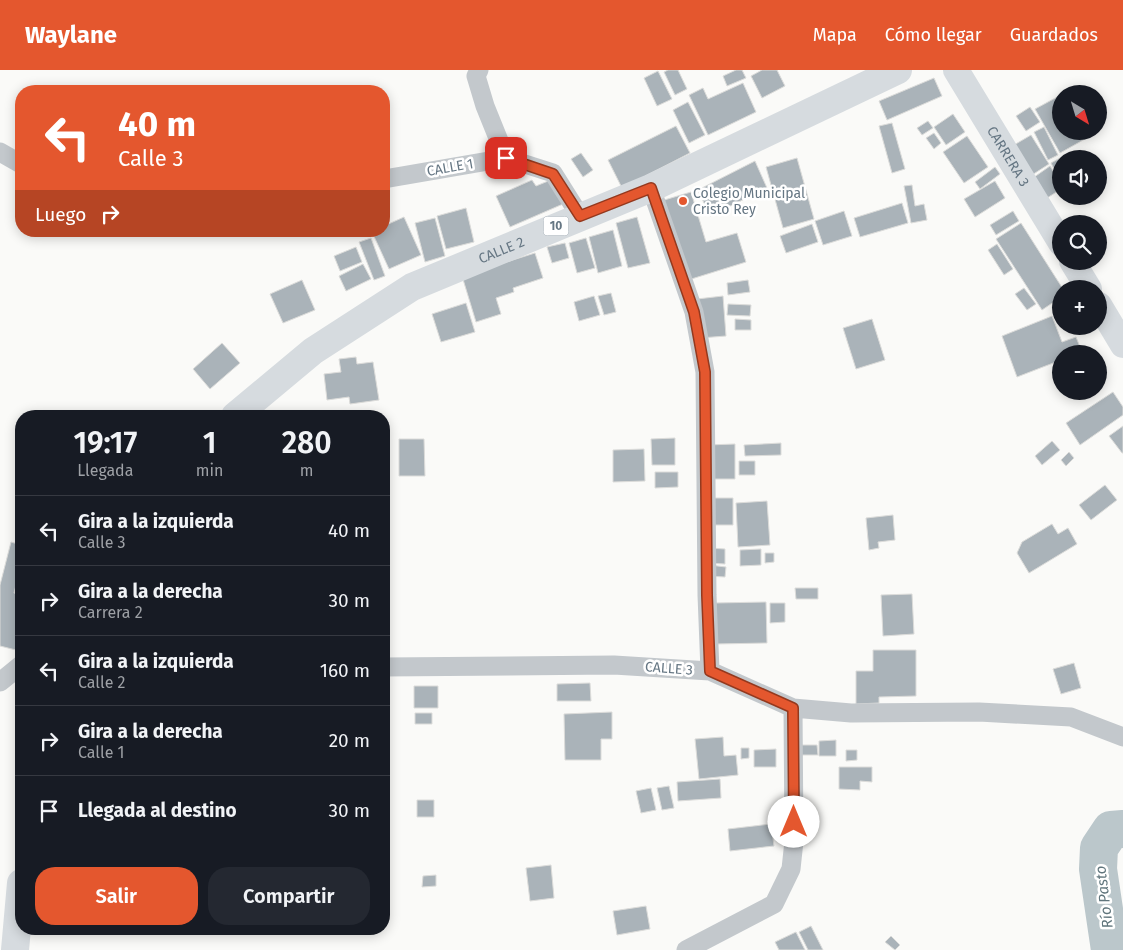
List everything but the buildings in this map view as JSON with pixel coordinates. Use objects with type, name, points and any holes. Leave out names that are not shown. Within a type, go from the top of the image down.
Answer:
[{"type":"main road","name":"CALLE 2","points":[[242,410],[313,351],[412,287],[651,188],[898,70]]},
{"type":"main road","points":[[14,950],[16,935]]},
{"type":"street","points":[[479,70],[476,76],[485,106],[506,158]]},
{"type":"street","name":"CARRERA 3","points":[[956,70],[1052,228]]},
{"type":"street","points":[[0,152],[15,161]]},
{"type":"street","name":"CALLE 1","points":[[390,178],[506,158],[553,174],[580,216]]},
{"type":"street","points":[[651,188],[694,312],[705,372],[707,595],[710,671]]},
{"type":"street","points":[[1107,318],[1123,345]]},
{"type":"street","name":"CALLE 3","points":[[390,668],[614,664],[710,671],[793,708],[851,713],[979,712],[1071,716],[1123,737]]},
{"type":"street","points":[[0,682],[15,670]]},
{"type":"street","points":[[686,950],[774,904],[791,869],[794,841],[793,708]]},
{"type":"waterway","name":"Río Pasto","points":[[1110,950],[1098,869],[1099,848],[1111,830],[1123,829]]},
{"type":"place","name":"Colegio Municipal Cristo Rey","points":[[683,201]]},
{"type":"route","points":[[506,158],[553,174],[580,216],[651,188],[694,312],[705,372],[707,595],[710,671],[793,708],[794,822]]}]
